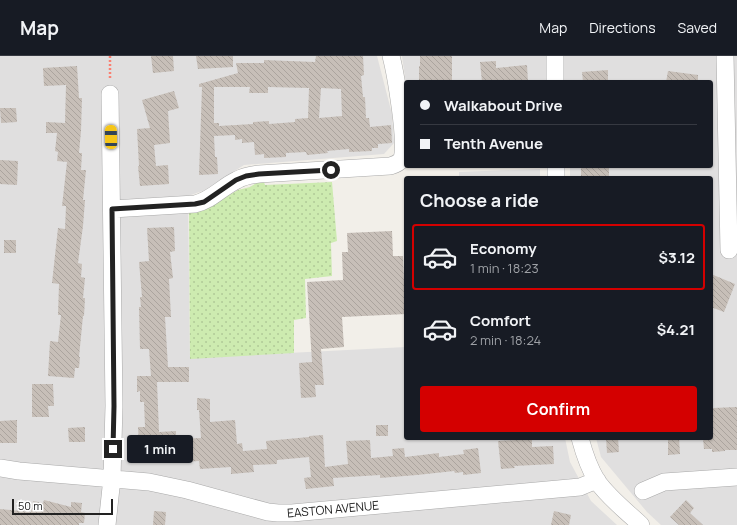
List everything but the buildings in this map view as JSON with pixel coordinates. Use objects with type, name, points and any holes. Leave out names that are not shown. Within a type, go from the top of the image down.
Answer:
[{"type":"street","points":[[112,209],[195,204],[204,202],[236,180],[246,176],[390,166],[397,164],[401,160],[403,154],[403,129],[391,56]]},
{"type":"street","points":[[555,56],[555,80]]},
{"type":"street","points":[[725,56],[729,250]]},
{"type":"street","points":[[107,525],[112,478],[114,406],[110,94]]},
{"type":"street","points":[[581,440],[585,454],[597,480],[604,490],[642,525]]},
{"type":"street","name":"EASTON AVENUE","points":[[0,468],[19,471],[150,482],[187,490],[268,512],[278,513],[292,513],[580,487],[597,480]]},
{"type":"street","points":[[643,491],[664,482],[737,477]]},
{"type":"path","points":[[110,56],[110,94]]},
{"type":"shaded area","points":[[0,56],[377,56],[392,114],[394,143],[384,154],[244,165],[205,190],[188,196],[190,358],[404,347],[404,440],[565,440],[570,462],[591,501],[617,525],[0,525]]},
{"type":"shaded area","points":[[402,56],[737,56],[737,525],[661,525],[647,512],[601,457],[597,440],[713,440],[713,176],[570,176],[570,168],[713,168],[713,80],[405,80]]},
{"type":"shaded area","points":[[540,169],[540,176],[459,176],[459,172]]},
{"type":"green space","points":[[263,179],[265,185],[332,182],[337,241],[331,243],[332,276],[305,279],[306,318],[294,320],[294,353],[190,359],[189,211],[199,212],[238,190],[250,187]]},
{"type":"route","points":[[113,449],[112,209],[195,204],[204,202],[236,180],[246,176],[331,170]]}]
